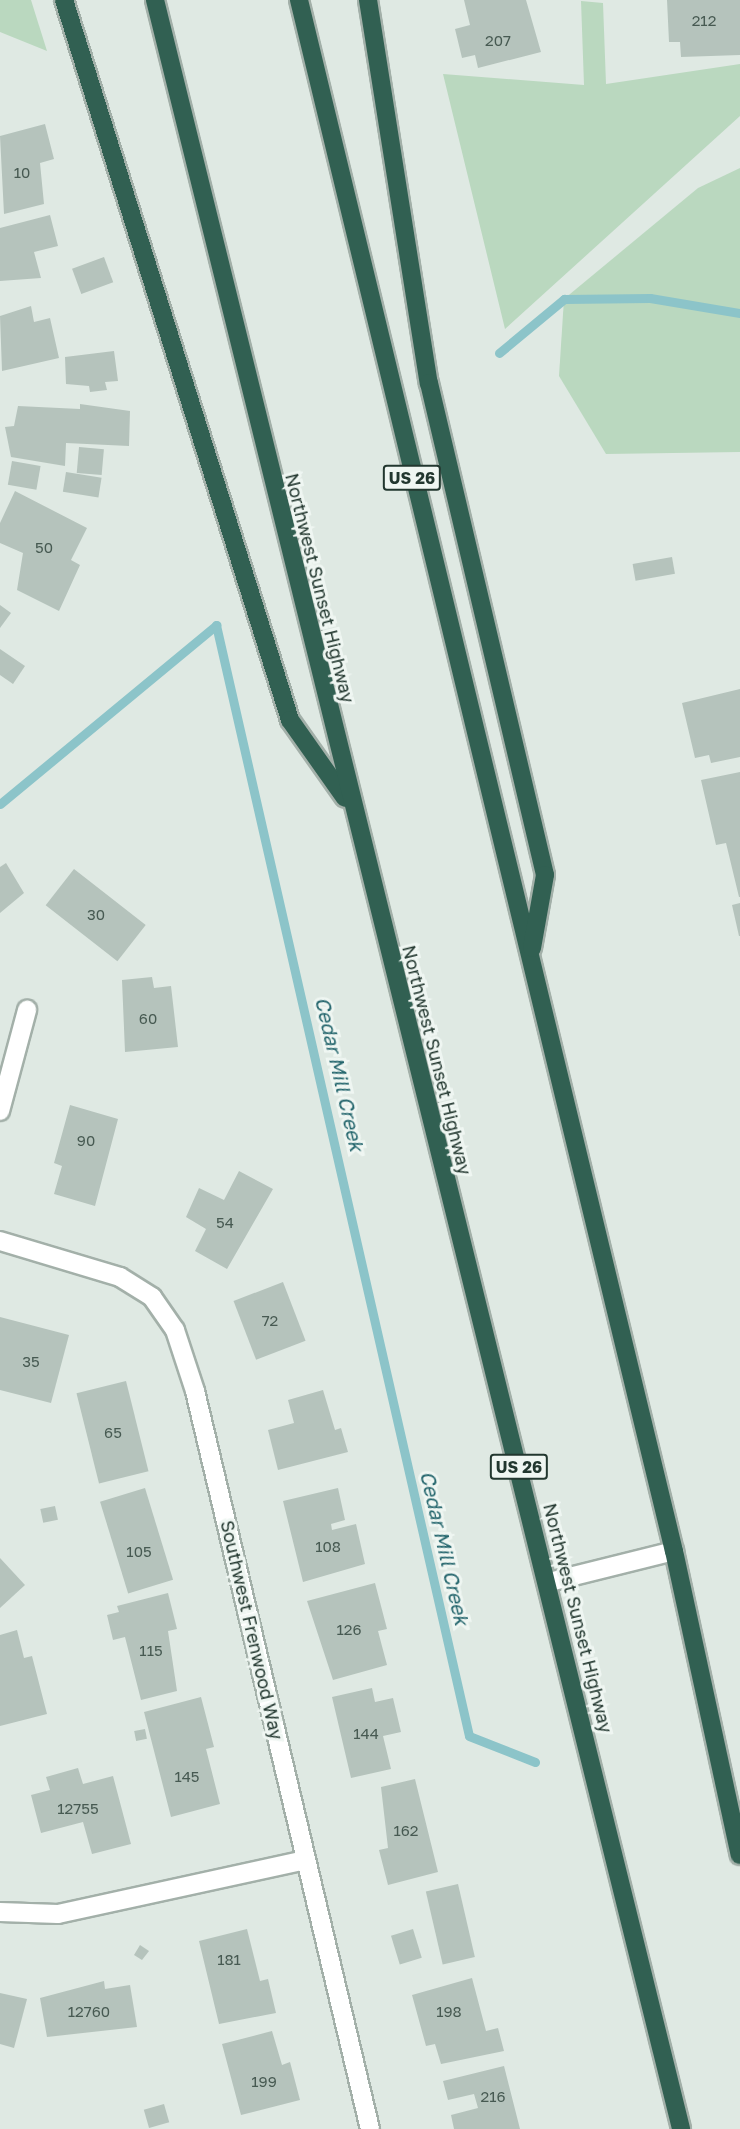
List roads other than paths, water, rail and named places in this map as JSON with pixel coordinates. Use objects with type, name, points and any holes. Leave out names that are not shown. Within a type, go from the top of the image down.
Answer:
[{"type":"highway","points":[[64,0],[290,720],[351,807]]},
{"type":"highway","name":"Northwest Sunset Highway","points":[[155,0],[351,807],[549,1582],[681,2129]]},
{"type":"highway","name":"US 26","points":[[299,0],[674,1551],[740,1855]]},
{"type":"highway","points":[[368,0],[429,383],[545,875],[530,956]]},
{"type":"street","points":[[0,1111],[27,1010]]},
{"type":"street","name":"Southwest Frenwood Way","points":[[0,1240],[120,1277],[152,1297],[175,1330],[195,1391],[370,2129]]},
{"type":"street","points":[[549,1582],[674,1551]]},
{"type":"street","points":[[0,1912],[58,1914],[306,1860]]},
{"type":"waterway","points":[[499,353],[564,299],[650,298],[740,313]]},
{"type":"waterway","name":"Cedar Mill Creek","points":[[0,804],[216,625],[469,1736],[535,1762]]}]
